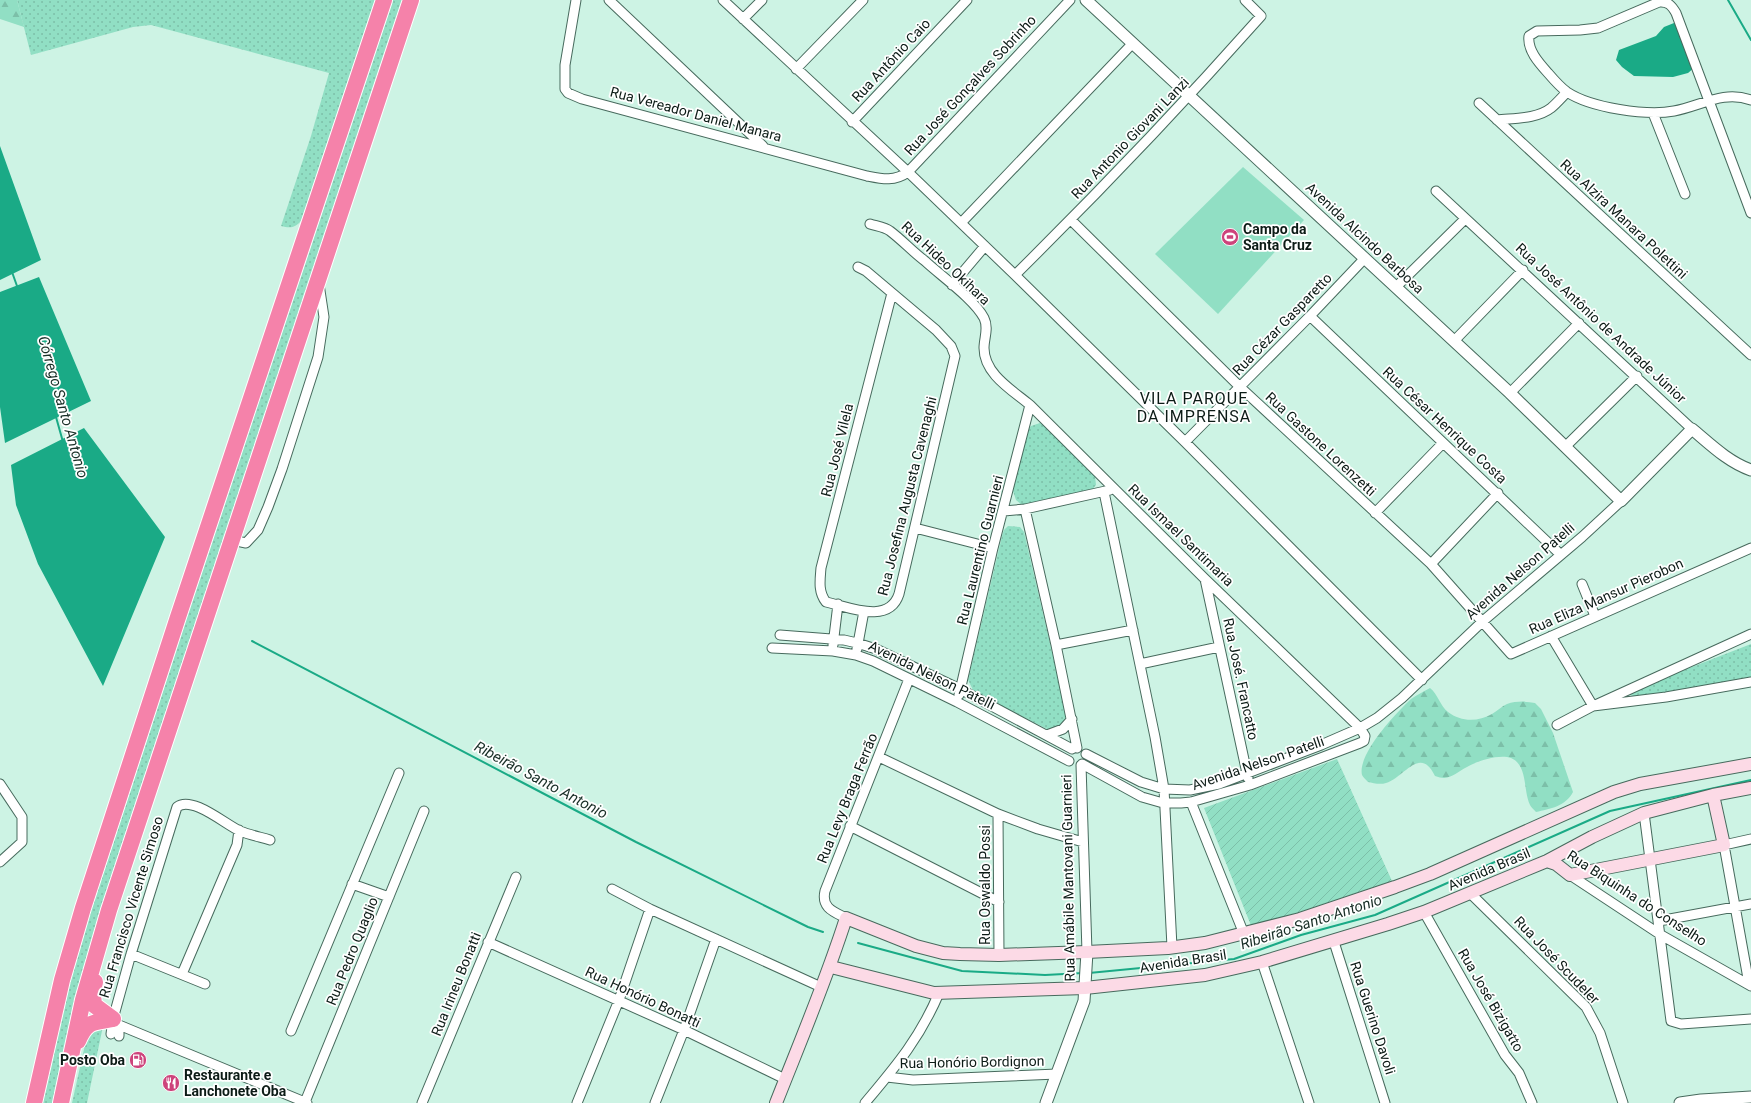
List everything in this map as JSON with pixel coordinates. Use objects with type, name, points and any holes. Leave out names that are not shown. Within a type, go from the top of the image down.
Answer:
[{"type":"highway","points":[[34,1103],[62,980],[83,908],[175,624],[384,0]]},
{"type":"highway","points":[[61,1103],[83,1000],[122,868],[411,0]]},
{"type":"highway","points":[[100,941],[98,973],[93,1000],[97,1008],[115,1028]]},
{"type":"highway","points":[[70,1061],[83,1030],[86,1027],[97,1021],[115,1028]]},
{"type":"main road","name":"Avenida Brasil","points":[[846,918],[894,938],[930,950],[960,954],[1087,954],[1205,943],[1300,919],[1395,887],[1430,874],[1614,792],[1648,782],[1751,764]]},
{"type":"main road","name":"Avenida Brasil","points":[[831,967],[934,993],[1182,979],[1212,974],[1334,942],[1424,912],[1547,861],[1592,837],[1644,813],[1713,795],[1751,788]]},
{"type":"main road","points":[[1570,874],[1724,845],[1713,795]]},
{"type":"main road","name":"Rua Biquinha do Conselho","points":[[1547,861],[1556,864],[1570,874]]},
{"type":"main road","points":[[776,1103],[821,987],[831,967],[846,918]]},
{"type":"street","name":"Rua Vereador Daniel Manara","points":[[576,0],[564,70],[564,89],[568,93],[582,99],[763,146],[877,178],[894,180],[908,172]]},
{"type":"street","points":[[608,0],[763,146]]},
{"type":"street","points":[[723,0],[852,122],[908,172],[1015,275],[1185,442],[1422,680]]},
{"type":"street","points":[[743,19],[762,0]]},
{"type":"street","points":[[796,69],[863,0]]},
{"type":"street","name":"Rua Antônio Caio","points":[[852,122],[966,0]]},
{"type":"street","name":"Rua José Gonçalves Sobrinho","points":[[908,172],[1070,0]]},
{"type":"street","name":"Avenida Alcindo Barbosa","points":[[1086,0],[1510,393],[1621,501]]},
{"type":"street","name":"Rua Antonio Giovani Lanzi","points":[[1015,275],[1190,96],[1261,16],[1245,0]]},
{"type":"street","points":[[1751,100],[1731,96],[1708,100],[1674,111],[1653,113],[1628,111],[1595,104],[1567,92],[1546,71],[1531,49],[1529,36],[1537,31],[1598,28],[1655,3],[1668,3],[1672,6],[1676,13],[1708,100],[1751,213]]},
{"type":"street","points":[[961,223],[1133,43]]},
{"type":"street","points":[[1497,120],[1542,113],[1552,107],[1567,92]]},
{"type":"street","name":"Rua Alzira Manara Polettini","points":[[1479,103],[1751,355]]},
{"type":"street","points":[[1653,113],[1685,194]]},
{"type":"street","name":"Rua José Antônio de Andrade Júnior","points":[[1436,191],[1692,428],[1723,455],[1739,465],[1751,470]]},
{"type":"street","points":[[1396,287],[1465,219]]},
{"type":"street","name":"Rua Gastone Lorenzetti","points":[[1070,220],[1240,387],[1431,564],[1484,621]]},
{"type":"street","name":"Rua Hideo Okihara","points":[[870,224],[889,230],[973,304],[984,317],[986,326],[984,344],[985,360]]},
{"type":"street","points":[[952,285],[985,246]]},
{"type":"street","name":"Rua Cézar Gasparetto","points":[[1185,442],[1310,316],[1364,258]]},
{"type":"street","points":[[858,267],[866,271],[892,293]]},
{"type":"street","points":[[1454,341],[1522,270]]},
{"type":"street","points":[[232,540],[246,543],[258,530],[282,469],[321,346],[324,317],[318,279]]},
{"type":"street","name":"Rua Josefina Augusta Cavenaghi","points":[[838,604],[864,611],[882,611],[891,608],[899,594],[955,361],[953,349],[948,341],[892,293]]},
{"type":"street","name":"Rua José Vilela","points":[[838,604],[826,602],[824,598],[820,586],[822,568],[892,293]]},
{"type":"street","name":"Rua César Henrique Costa","points":[[1310,316],[1443,443],[1498,493],[1561,555]]},
{"type":"street","points":[[1510,393],[1579,323]]},
{"type":"street","name":"Rua Ismael Santimaria","points":[[985,360],[1003,383],[1030,405],[1109,490],[1205,579],[1360,728]]},
{"type":"street","points":[[1566,446],[1637,376]]},
{"type":"street","name":"Rua Laurentino Guarnieri","points":[[957,702],[993,548],[1004,511],[1030,405]]},
{"type":"street","name":"Avenida Nelson Patelli","points":[[1086,754],[1128,777],[1164,789],[1190,790],[1206,787],[1247,773],[1360,728],[1390,709],[1484,621],[1621,501],[1692,428]]},
{"type":"street","points":[[1376,513],[1443,443]]},
{"type":"street","points":[[1004,511],[1025,509],[1109,490],[1133,630],[1164,789],[1163,803],[1172,947]]},
{"type":"street","points":[[1431,564],[1498,493]]},
{"type":"street","points":[[1025,509],[1072,719],[1074,748],[1069,754],[1069,761],[1074,765],[1081,764],[1085,761],[1086,754],[1083,750],[1074,748]]},
{"type":"street","points":[[915,528],[993,548]]},
{"type":"street","name":"Rua Eliza Mansur Pierobon","points":[[1484,621],[1511,654],[1751,548]]},
{"type":"street","name":"Rua José. Francatto","points":[[1205,579],[1250,785]]},
{"type":"street","points":[[1582,584],[1595,616]]},
{"type":"street","points":[[833,651],[833,639],[838,604]]},
{"type":"street","points":[[856,655],[864,611]]},
{"type":"street","points":[[1056,645],[1133,630]]},
{"type":"street","points":[[1557,725],[1593,706],[1751,634]]},
{"type":"street","name":"Avenida Nelson Patelli","points":[[780,636],[833,639],[857,643],[876,649],[960,689],[1074,748]]},
{"type":"street","points":[[1551,636],[1593,706]]},
{"type":"street","points":[[1140,664],[1219,647]]},
{"type":"street","name":"Avenida Nelson Patelli","points":[[772,648],[833,651],[856,655],[889,668],[1069,761]]},
{"type":"street","name":"Rua Levy Braga Ferrão","points":[[846,918],[827,907],[824,897],[850,826],[880,757],[909,679]]},
{"type":"street","points":[[1593,706],[1666,697],[1751,682]]},
{"type":"street","points":[[1047,735],[1063,729],[1072,719]]},
{"type":"street","name":"Avenida Nelson Patelli","points":[[1081,764],[1142,797],[1163,803],[1191,802],[1250,785],[1362,742],[1365,736],[1360,728]]},
{"type":"street","points":[[880,757],[998,814],[1038,829],[1083,842]]},
{"type":"street","name":"Rua Amábile Mantovani Guarnieri","points":[[1046,1103],[1084,1001],[1086,984],[1087,954],[1081,764]]},
{"type":"street","points":[[291,1031],[398,772]]},
{"type":"street","points":[[0,784],[22,817],[22,842],[0,862]]},
{"type":"street","points":[[1191,802],[1244,934]]},
{"type":"street","name":"Rua Francisco Vicente Simoso","points":[[115,1028],[131,954],[174,811],[180,805],[187,804],[196,806],[239,830]]},
{"type":"street","name":"Rua Pedro Quaglio","points":[[306,1103],[424,811]]},
{"type":"street","points":[[1644,813],[1671,1021],[1681,1024],[1751,1019]]},
{"type":"street","name":"Rua Oswaldo Possi","points":[[998,814],[999,955]]},
{"type":"street","points":[[850,826],[999,902]]},
{"type":"street","points":[[182,974],[237,845],[239,830],[270,840]]},
{"type":"street","points":[[1750,985],[1724,845],[1751,839]]},
{"type":"street","name":"Rua Biquinha do Conselho","points":[[1570,874],[1661,935],[1750,985]]},
{"type":"street","name":"Rua Irineu Bonatti","points":[[422,1103],[516,877]]},
{"type":"street","points":[[352,884],[389,897]]},
{"type":"street","points":[[612,889],[650,909],[821,987]]},
{"type":"street","name":"Rua José Scudeler","points":[[1470,893],[1586,1007],[1600,1033],[1623,1103]]},
{"type":"street","points":[[1659,921],[1751,904]]},
{"type":"street","points":[[577,1103],[618,1000],[650,909]]},
{"type":"street","name":"Rua José Bizigatto","points":[[1424,912],[1505,1055],[1519,1073],[1532,1103]]},
{"type":"street","points":[[655,1103],[684,1030],[716,939]]},
{"type":"street","name":"Rua Honório Bonatti","points":[[488,942],[684,1030],[785,1079]]},
{"type":"street","name":"Rua Guerino Davoli","points":[[1334,942],[1385,1103]]},
{"type":"street","points":[[131,954],[205,984]]},
{"type":"street","points":[[1262,962],[1309,1103]]},
{"type":"street","points":[[865,1103],[913,1044],[939,993]]},
{"type":"street","points":[[115,1028],[306,1103]]},
{"type":"street","name":"Rua Honório Bordignon","points":[[887,1077],[913,1080],[1057,1074]]},
{"type":"street","points":[[1680,1103],[1751,1096]]},
{"type":"green space","points":[[0,0],[17,0],[24,27],[0,19]]},
{"type":"green space","points":[[17,0],[377,0],[303,218],[296,225],[288,227],[281,226],[311,136],[329,73],[151,25],[133,27],[31,55]]},
{"type":"green space","points":[[388,0],[407,0],[348,178],[57,1103],[39,1103],[67,975]]},
{"type":"green space","name":"Campo da Santa Cruz","points":[[1243,167],[1304,220],[1218,314],[1155,254]]},
{"type":"green space","points":[[1040,423],[1045,426],[1095,476],[1096,485],[1092,490],[1022,505],[1016,500],[1013,491],[1027,431],[1031,426]]},
{"type":"green space","points":[[1008,526],[1020,527],[1024,532],[1066,712],[1063,728],[1049,730],[974,692],[968,680],[1002,536],[1004,530]]},
{"type":"green space","points":[[1751,644],[1751,678],[1749,679],[1636,697],[1625,693]]},
{"type":"green space","points":[[1430,688],[1448,712],[1458,718],[1470,720],[1487,717],[1510,703],[1535,703],[1541,709],[1553,733],[1573,792],[1570,797],[1562,804],[1547,810],[1536,812],[1530,806],[1523,772],[1520,766],[1516,761],[1506,757],[1482,760],[1444,778],[1435,776],[1429,767],[1424,763],[1418,763],[1393,780],[1384,784],[1368,782],[1362,775],[1362,766],[1379,734],[1411,699]]},
{"type":"green space","points":[[1337,759],[1392,881],[1252,928],[1204,808]]},
{"type":"green space","points":[[103,1026],[87,1103],[72,1103],[88,1031]]},
{"type":"water","points":[[1674,23],[1679,25],[1695,67],[1688,73],[1673,77],[1634,76],[1622,67],[1616,60],[1619,50],[1656,36],[1664,27]]},
{"type":"water","points":[[0,146],[41,260],[0,280]]},
{"type":"water","points":[[39,277],[91,401],[5,443],[0,407],[0,292]]},
{"type":"water","points":[[84,428],[165,537],[103,686],[38,564],[16,505],[11,465]]},
{"type":"waterway","points":[[1728,0],[1751,40]]},
{"type":"waterway","name":"Córrego Santo Antonio","points":[[12,272],[17,286]]},
{"type":"waterway","name":"Córrego Santo Antonio","points":[[56,417],[63,442]]},
{"type":"waterway","name":"Ribeirão Santo Antonio","points":[[252,641],[636,842],[808,927],[823,932]]},
{"type":"waterway","name":"Ribeirão Santo Antonio","points":[[1089,973],[1234,959],[1301,935],[1375,915],[1610,811],[1751,780]]},
{"type":"waterway","name":"Ribeirão Santo Antonio","points":[[858,943],[962,971],[1045,975],[1083,973]]},
{"type":"place","name":"Campo da Santa Cruz","points":[[1230,237]]},
{"type":"place","name":"Posto Oba","points":[[138,1060]]},
{"type":"place","name":"Restaurante e Lanchonete Oba","points":[[171,1083]]},
{"type":"district","name":"VILA PARQUE DA IMPRENSA","points":[[1194,407]]}]
